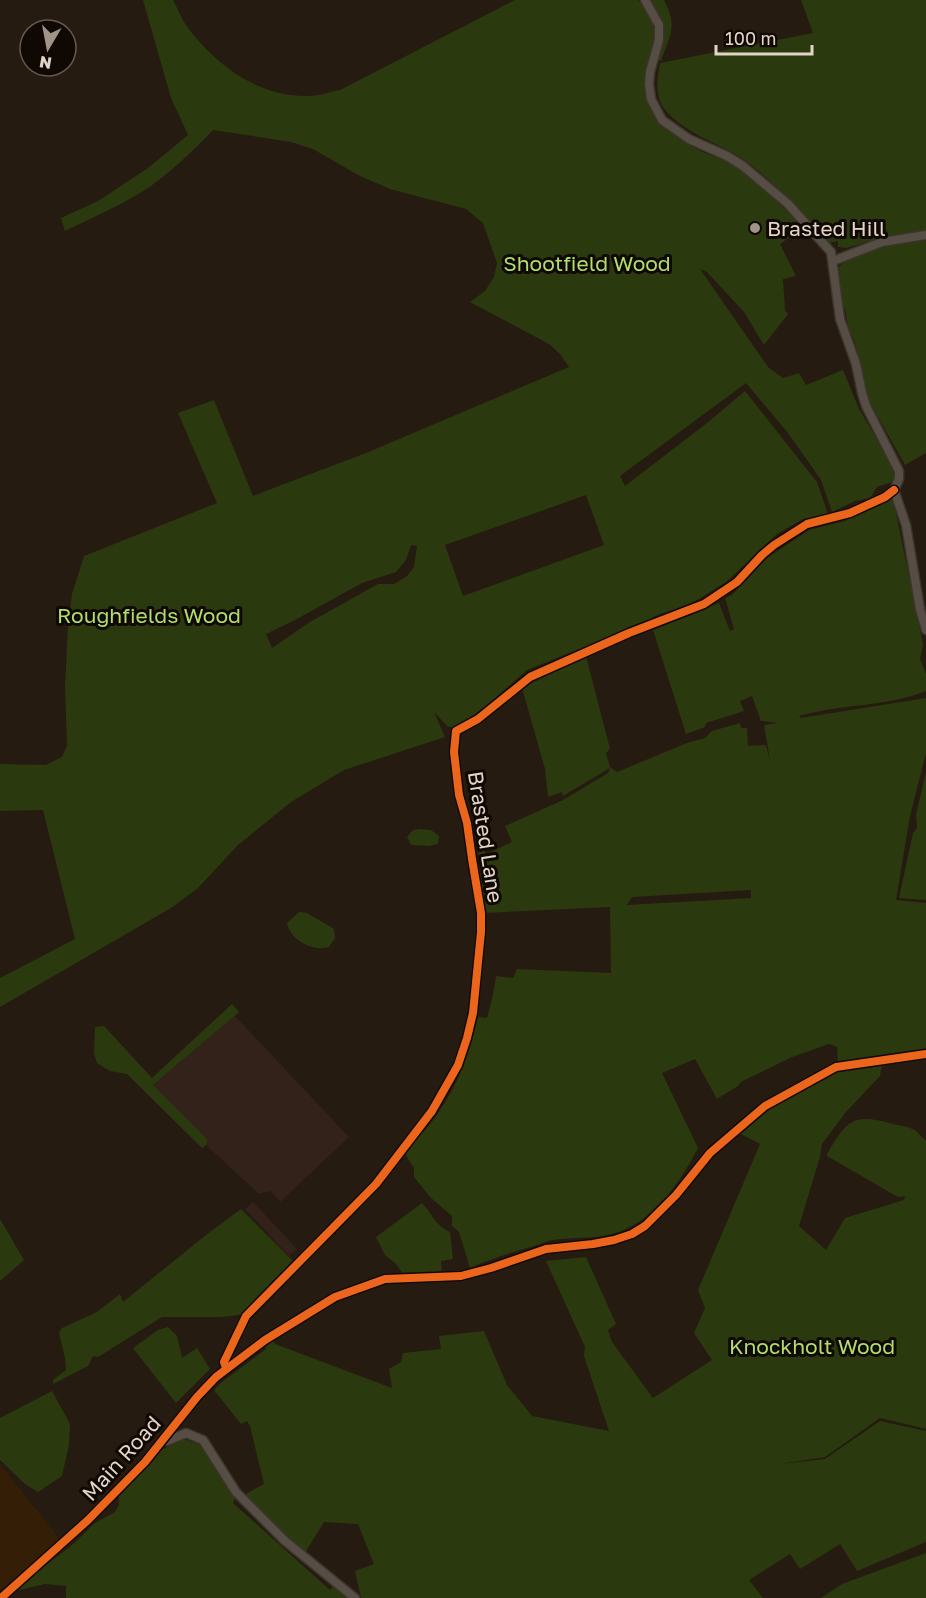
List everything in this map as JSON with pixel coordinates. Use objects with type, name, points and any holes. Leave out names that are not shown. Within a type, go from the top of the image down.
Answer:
[{"type":"street","points":[[645,0],[659,24],[659,40],[649,84],[651,99],[662,120],[689,138],[743,166],[788,204],[831,252],[840,320],[856,364],[862,393],[899,471],[899,479],[894,490],[906,525],[920,609],[926,630]]},
{"type":"street","points":[[833,261],[882,242],[926,235]]},
{"type":"street","name":"Brasted Lane","points":[[226,1368],[224,1362],[246,1316],[376,1184],[432,1112],[458,1065],[473,1012],[481,914],[470,841],[459,795],[454,752],[456,731],[478,719],[530,677],[629,633],[704,604],[737,582],[774,545],[807,524],[850,513],[885,497],[894,490]]},
{"type":"street","name":"Main Road","points":[[1,1598],[88,1520],[163,1440],[205,1388],[226,1368],[265,1340],[335,1297],[385,1279],[461,1276],[546,1249],[593,1244],[632,1234],[645,1226],[676,1196],[710,1153],[765,1106],[836,1066],[926,1054]]},
{"type":"street","points":[[163,1440],[167,1441],[186,1433],[203,1440],[236,1492],[285,1541],[355,1598]]},
{"type":"shaded area","points":[[234,1015],[349,1137],[280,1202],[271,1191],[259,1194],[206,1145],[206,1139],[153,1085]]},
{"type":"shaded area","points":[[253,1202],[297,1249],[289,1256],[245,1209]]},
{"type":"shaded area","points":[[0,1464],[61,1541],[0,1590]]},
{"type":"green space","points":[[143,0],[173,0],[186,25],[199,42],[240,77],[273,91],[308,96],[340,90],[515,0],[638,0],[650,15],[654,30],[654,45],[646,88],[649,104],[657,119],[672,133],[693,147],[728,161],[740,169],[799,223],[794,228],[797,232],[780,244],[796,276],[783,279],[785,310],[788,314],[764,345],[744,312],[707,272],[700,269],[768,367],[783,378],[799,373],[806,385],[843,370],[859,409],[892,465],[895,481],[877,487],[870,498],[855,501],[832,512],[821,480],[788,433],[746,383],[620,476],[625,486],[745,391],[817,482],[828,514],[803,519],[777,534],[726,582],[689,605],[660,614],[527,670],[483,709],[453,728],[447,726],[434,712],[445,737],[344,770],[291,802],[238,845],[198,888],[171,908],[0,1007],[0,978],[75,939],[43,810],[0,811],[0,764],[46,765],[62,757],[67,746],[65,687],[68,625],[72,594],[84,556],[217,503],[178,413],[214,400],[253,496],[366,453],[569,367],[549,344],[470,302],[485,291],[494,277],[497,263],[483,223],[466,209],[390,189],[358,175],[313,149],[291,142],[213,130],[184,159],[151,186],[65,231],[61,218],[98,201],[148,168],[188,135],[171,98]],"holes":[[[586,495],[604,545],[463,596],[445,545]],[[411,545],[417,546],[414,567],[407,576],[394,584],[378,584],[310,622],[272,648],[266,634],[362,583],[396,572],[406,560]]]},
{"type":"green space","points":[[648,0],[664,0],[671,17],[670,38],[661,61],[656,60],[662,39]]},
{"type":"green space","points":[[801,0],[926,0],[926,230],[846,248],[838,247],[838,241],[829,243],[762,174],[740,157],[682,125],[660,102],[658,79],[660,63],[813,33]]},
{"type":"green space","points":[[912,241],[926,241],[926,453],[905,465],[869,401],[855,343],[848,327],[845,308],[841,309],[837,286],[841,285],[838,268],[844,262],[872,250]]},
{"type":"green space","points":[[893,498],[923,645],[920,659],[926,674],[926,691],[895,700],[799,716],[801,718],[926,698],[926,753],[910,816],[896,900],[926,903],[926,1049],[838,1063],[837,1047],[829,1044],[792,1057],[741,1082],[717,1099],[695,1059],[662,1073],[698,1148],[683,1175],[652,1212],[626,1229],[612,1234],[550,1241],[470,1268],[459,1232],[452,1226],[452,1216],[430,1197],[414,1177],[414,1168],[405,1154],[406,1151],[431,1123],[455,1085],[466,1060],[478,1017],[487,1018],[496,976],[513,978],[517,969],[611,973],[610,907],[484,913],[478,853],[485,850],[485,855],[512,842],[505,826],[563,800],[608,773],[610,768],[563,796],[562,792],[548,797],[545,769],[522,688],[586,656],[610,749],[606,753],[610,767],[617,772],[687,743],[705,738],[712,731],[740,723],[741,728],[747,728],[748,746],[766,745],[770,760],[764,725],[778,723],[761,721],[752,696],[740,701],[744,711],[706,723],[705,727],[686,734],[653,630],[719,603],[730,631],[734,629],[725,598],[732,595],[767,558],[809,530],[845,521]],"holes":[[[751,890],[751,898],[627,905],[632,897]]]},
{"type":"green space","points":[[926,772],[926,900],[899,898],[913,833],[917,828],[916,815]]},
{"type":"green space","points":[[413,830],[431,830],[439,836],[438,844],[411,845],[407,837]]},
{"type":"green space","points":[[299,912],[307,913],[334,929],[335,938],[329,947],[309,946],[293,935],[287,923]]},
{"type":"green space","points":[[232,1004],[239,1012],[153,1085],[207,1139],[206,1145],[202,1148],[127,1074],[110,1071],[97,1063],[94,1053],[95,1027],[104,1026],[152,1078]]},
{"type":"green space","name":"Knockholt Wood","points":[[882,1065],[880,1076],[846,1112],[822,1144],[799,1226],[826,1250],[845,1218],[904,1200],[905,1196],[898,1197],[827,1156],[839,1135],[850,1123],[857,1120],[876,1120],[910,1128],[926,1140],[926,1429],[880,1418],[825,1457],[780,1464],[825,1459],[880,1421],[926,1431],[926,1542],[857,1571],[840,1544],[800,1569],[790,1554],[749,1580],[763,1598],[361,1598],[355,1571],[374,1564],[358,1524],[324,1522],[305,1553],[244,1495],[264,1484],[250,1426],[247,1421],[241,1424],[214,1390],[266,1349],[264,1344],[273,1340],[275,1344],[392,1388],[389,1369],[401,1362],[403,1353],[441,1349],[439,1336],[484,1331],[507,1385],[532,1416],[609,1431],[584,1356],[585,1347],[546,1261],[586,1257],[616,1324],[608,1330],[612,1342],[653,1398],[712,1360],[694,1333],[705,1308],[698,1290],[760,1144],[739,1133],[770,1106],[840,1071]]},
{"type":"green space","points":[[422,1203],[437,1223],[450,1232],[453,1259],[441,1261],[442,1272],[403,1274],[385,1255],[376,1237]]},
{"type":"green space","points":[[241,1209],[293,1261],[292,1265],[245,1314],[222,1317],[162,1317],[98,1357],[93,1356],[88,1366],[53,1384],[53,1380],[66,1370],[59,1333],[62,1328],[97,1312],[120,1294],[123,1302]]},
{"type":"green space","points":[[0,1219],[24,1260],[0,1281]]},
{"type":"green space","points":[[168,1327],[177,1336],[182,1358],[197,1348],[210,1369],[176,1403],[133,1348],[158,1330]]},
{"type":"green space","points":[[52,1391],[70,1424],[69,1445],[62,1476],[38,1492],[25,1484],[0,1460],[0,1418]]},
{"type":"green space","points":[[184,1439],[199,1444],[235,1498],[233,1503],[330,1590],[334,1585],[349,1598],[66,1598],[66,1586],[45,1584],[11,1592],[71,1546],[95,1523],[115,1512],[119,1505],[119,1494],[161,1450]]},
{"type":"green space","points":[[926,1553],[926,1598],[821,1598],[842,1584]]},
{"type":"cycle path","points":[[226,1368],[224,1362],[246,1316],[376,1184],[432,1111],[458,1065],[473,1013],[481,913],[467,823],[459,795],[454,752],[456,731],[478,719],[530,677],[629,633],[704,604],[737,582],[774,545],[807,524],[850,513],[885,497],[894,490]]},
{"type":"cycle path","points":[[1,1598],[88,1520],[145,1462],[216,1377],[265,1340],[335,1297],[385,1279],[461,1276],[546,1249],[593,1244],[632,1234],[645,1226],[676,1195],[710,1153],[765,1106],[836,1067],[926,1054]]},
{"type":"place","name":"Brasted Hill","points":[[755,228]]},
{"type":"park label","name":"Shootfield Wood","points":[[587,263]]},
{"type":"park label","name":"Roughfields Wood","points":[[149,615]]}]
